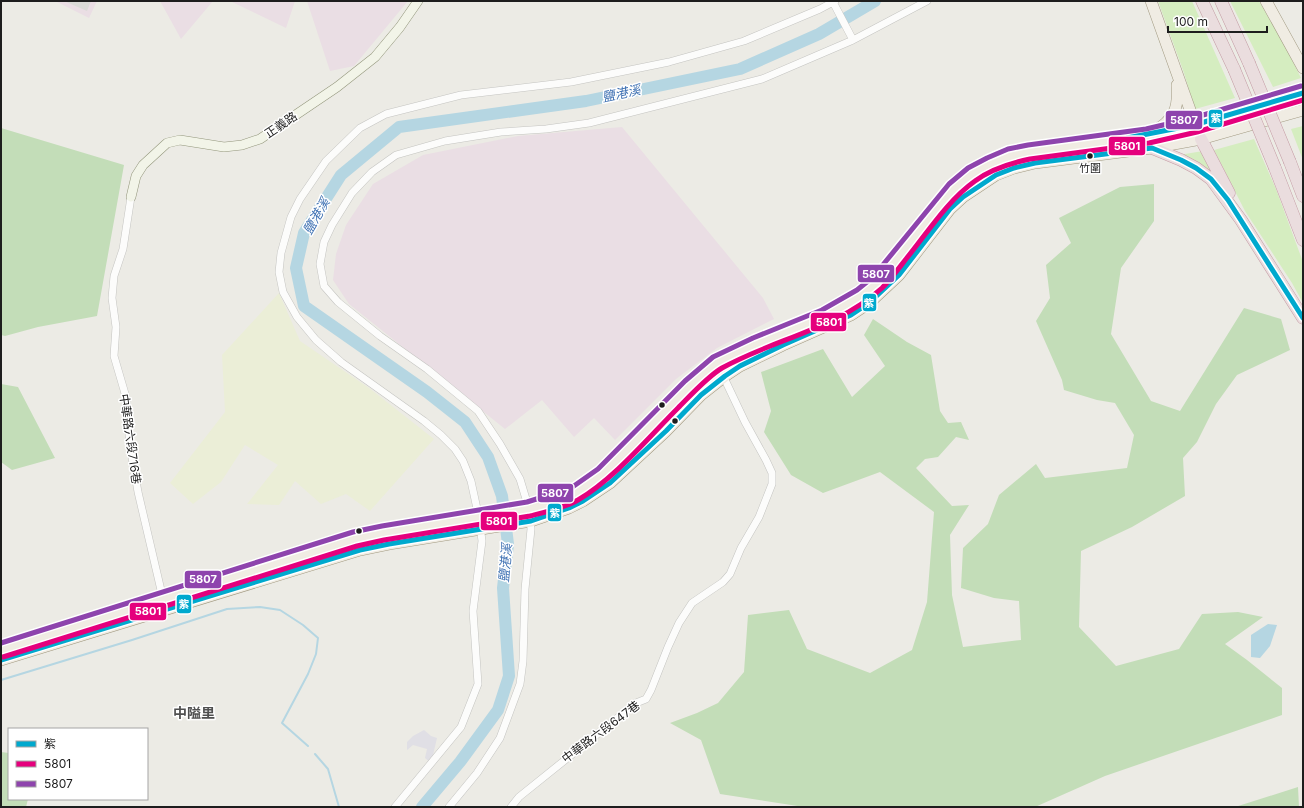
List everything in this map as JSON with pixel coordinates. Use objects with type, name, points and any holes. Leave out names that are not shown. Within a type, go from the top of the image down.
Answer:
[{"type":"highway","points":[[1202,1],[1234,69],[1303,240]]},
{"type":"highway","points":[[1221,1],[1249,63],[1303,196]]},
{"type":"highway","points":[[1201,139],[1241,220]]},
{"type":"highway","points":[[1152,148],[1196,168],[1211,180],[1241,220],[1303,318]]},
{"type":"main road","points":[[1151,1],[1201,139]]},
{"type":"main road","points":[[1266,1],[1303,68]]},
{"type":"main road","points":[[1274,16],[1288,32],[1303,54]]},
{"type":"main road","points":[[1147,136],[1162,126],[1174,115],[1178,99],[1176,81],[1166,42]]},
{"type":"main road","points":[[1,660],[355,539],[530,509],[574,494],[602,474],[690,386],[718,363],[756,344],[825,316],[861,296],[878,282],[890,269],[954,189],[972,174],[990,164],[1010,156],[1029,152],[1147,136],[1195,125],[1303,93]]},
{"type":"main road","points":[[1,650],[360,550],[531,521],[569,508],[610,483],[666,431],[700,395],[725,376],[740,366],[850,315],[869,303],[898,275],[950,209],[963,197],[996,175],[1014,168],[1034,163],[1152,148],[1201,139],[1303,110]]},
{"type":"street","name":"正義路","points":[[131,197],[136,176],[143,165],[167,143],[180,140],[224,147],[242,145],[260,138],[337,87],[375,57],[400,27],[418,1]]},
{"type":"street","points":[[449,807],[477,773],[500,738],[520,684],[523,661],[525,590],[531,521],[530,509],[520,479],[500,444],[478,411],[427,369],[380,336],[338,302],[324,286],[320,264],[324,242],[332,225],[352,193],[372,172],[396,155],[445,141],[501,132],[546,129],[589,123],[762,79],[853,40],[927,1]]},
{"type":"street","points":[[395,807],[461,727],[478,684],[473,611],[482,541],[481,529],[471,481],[463,461],[455,449],[435,430],[341,362],[316,340],[296,317],[283,292],[279,272],[281,253],[291,217],[300,199],[326,161],[360,128],[386,114],[461,95],[571,82],[669,62],[744,41],[834,2],[853,40]]},
{"type":"street","name":"中華路六段716巷","points":[[131,197],[123,249],[114,276],[112,298],[116,328],[114,356],[126,397],[130,446],[138,492],[164,604]]},
{"type":"street","name":"中華路六段647巷","points":[[511,807],[519,797],[576,750],[636,703],[646,699],[679,623],[692,603],[723,582],[730,574],[741,548],[759,517],[770,489],[772,473],[745,422],[718,363]]},
{"type":"shaded area","points":[[55,1],[97,1],[89,18]]},
{"type":"shaded area","points":[[64,1],[91,1],[87,11]]},
{"type":"shaded area","points":[[160,1],[213,1],[181,39]]},
{"type":"shaded area","points":[[230,1],[295,1],[286,28]]},
{"type":"shaded area","points":[[307,1],[408,1],[354,66],[330,71]]},
{"type":"shaded area","points":[[622,127],[763,298],[774,319],[717,348],[676,379],[615,440],[594,418],[574,437],[542,400],[505,429],[349,304],[333,280],[336,254],[346,225],[373,184],[423,155],[518,136]]},
{"type":"shaded area","points":[[424,730],[431,736],[437,738],[433,755],[436,757],[431,763],[425,758],[427,749],[413,745],[407,750],[407,742],[413,736]]},
{"type":"green space","points":[[1158,1],[1192,1],[1235,98],[1195,109],[1184,73]]},
{"type":"green space","points":[[1230,1],[1259,1],[1285,46],[1301,78],[1273,87]]},
{"type":"green space","points":[[1303,126],[1303,160],[1291,129]]},
{"type":"green space","points":[[1,128],[124,165],[97,316],[38,327],[5,336],[1,335]]},
{"type":"green space","points":[[1254,139],[1276,189],[1303,262],[1303,303],[1292,283],[1245,211],[1214,150]]},
{"type":"green space","points":[[1203,151],[1219,185],[1179,155]]},
{"type":"green space","points":[[1154,184],[1154,221],[1121,268],[1111,334],[1151,401],[1180,411],[1244,308],[1281,319],[1290,350],[1237,375],[1216,404],[1197,442],[1183,458],[1185,496],[1132,527],[1081,551],[1079,627],[1116,666],[1179,649],[1202,614],[1238,612],[1263,617],[1225,644],[1282,688],[1282,715],[1105,776],[1035,807],[804,807],[720,794],[701,740],[670,723],[718,703],[744,672],[748,615],[789,610],[807,649],[870,673],[912,650],[927,602],[934,512],[880,472],[823,493],[791,475],[764,432],[771,411],[761,372],[823,349],[852,397],[885,366],[864,335],[873,319],[907,342],[931,355],[940,411],[948,423],[961,422],[969,440],[956,437],[938,457],[925,459],[916,468],[952,506],[969,505],[950,535],[952,595],[963,647],[1021,640],[1019,601],[994,598],[961,588],[963,548],[988,524],[999,495],[1036,464],[1045,478],[1127,468],[1134,435],[1115,403],[1097,400],[1064,390],[1062,380],[1036,321],[1050,298],[1046,265],[1071,243],[1059,218],[1120,187]]},
{"type":"green space","points":[[279,293],[300,341],[369,388],[434,439],[370,511],[346,494],[321,504],[295,481],[279,505],[247,504],[278,465],[245,445],[221,482],[193,504],[170,483],[225,412],[222,355]]},
{"type":"green space","points":[[1,384],[18,387],[55,458],[12,470],[1,462]]},
{"type":"green space","points":[[1,752],[8,753],[8,800],[28,800],[26,807],[1,807]]},
{"type":"green space","points":[[1298,787],[1299,807],[1235,807]]},
{"type":"water","points":[[1268,624],[1277,625],[1270,646],[1260,658],[1251,657],[1251,635]]},
{"type":"waterway","name":"鹽港溪","points":[[422,807],[460,762],[498,710],[509,676],[503,588],[508,544],[502,496],[488,457],[465,422],[427,392],[304,306],[296,268],[304,233],[341,175],[399,127],[586,101],[740,69],[819,34],[875,1]]},
{"type":"waterway","points":[[1,680],[227,609],[260,607],[280,610],[303,625],[318,638],[316,654],[308,674],[282,723],[308,746]]},
{"type":"waterway","points":[[315,754],[328,769],[339,807]]},
{"type":"transit line","name":"5807","points":[[1,643],[353,532],[527,502],[571,488],[598,469],[685,381],[713,357],[753,338],[822,310],[857,290],[873,277],[949,184],[968,168],[1008,149],[1146,129],[1193,118],[1301,86]]},
{"type":"transit line","name":"紫","points":[[1127,138],[1194,125],[1303,93]]},
{"type":"transit line","name":"5801","points":[[3,657],[357,546],[384,540],[530,516],[555,510],[567,505],[578,500],[618,470],[693,392],[716,372],[742,358],[825,324],[845,314],[882,288],[898,270],[947,207],[965,189],[988,173],[1008,165],[1030,159],[1149,143],[1197,132],[1303,100]]},
{"type":"transit line","name":"紫","points":[[1,660],[360,550],[531,521],[569,508],[583,501],[610,483],[666,431],[701,395],[725,376],[740,366],[783,345],[851,315],[869,303],[899,275],[950,209],[963,197],[996,175],[1014,168],[1035,163],[1152,148],[1181,160],[1196,168],[1211,179],[1228,200],[1303,318]]},
{"type":"place","name":"竹圍","points":[[1090,156]]},
{"type":"district","name":"中隘里","points":[[194,713]]}]
